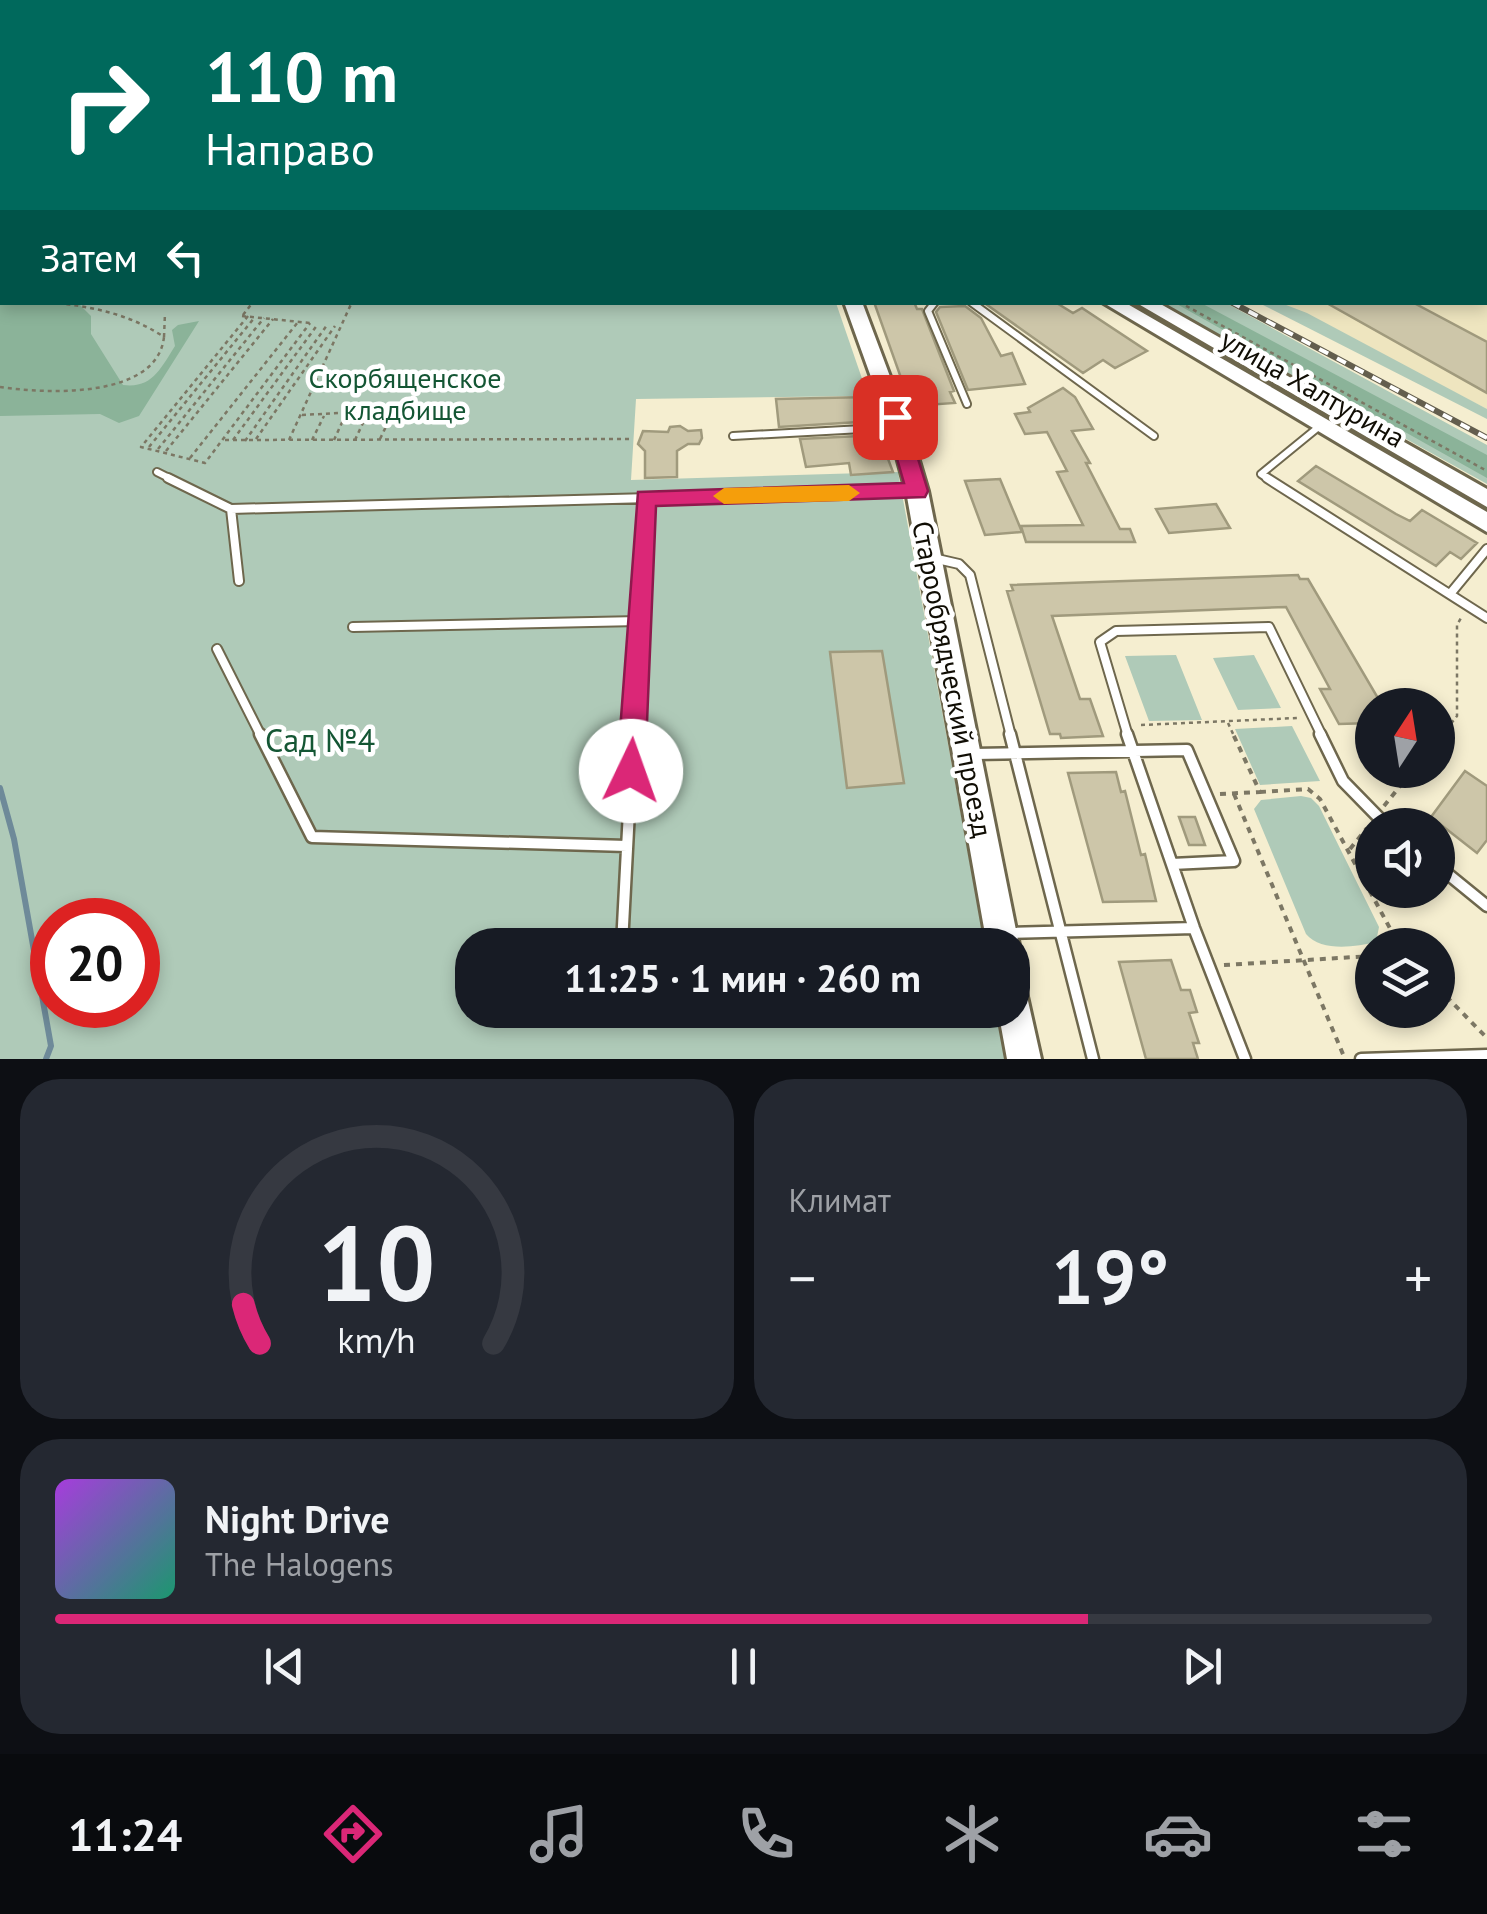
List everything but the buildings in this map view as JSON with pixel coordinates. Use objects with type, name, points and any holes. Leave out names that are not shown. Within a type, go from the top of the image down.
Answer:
[{"type":"main road","name":"Старообрядческий проезд","points":[[854,305],[917,491],[1000,928]]},
{"type":"main road","name":"улица Халтурина","points":[[1115,305],[1487,522]]},
{"type":"main road","name":"улица Халтурина","points":[[1148,305],[1487,498]]},
{"type":"main road","points":[[1018,1028],[1024,1059]]},
{"type":"lane","points":[[933,305],[928,312],[967,404]]},
{"type":"lane","points":[[974,305],[1154,436]]},
{"type":"lane","points":[[1322,425],[1260,474],[1487,618]]},
{"type":"lane","points":[[733,436],[898,428]]},
{"type":"lane","points":[[157,472],[231,510],[917,491]]},
{"type":"lane","points":[[623,928],[646,498]]},
{"type":"lane","points":[[231,510],[239,581]]},
{"type":"lane","points":[[1450,594],[1487,549]]},
{"type":"lane","points":[[932,558],[959,564],[970,575],[1093,1059]]},
{"type":"lane","points":[[353,627],[639,622]]},
{"type":"lane","points":[[1245,1059],[1133,753],[1098,647],[1102,638],[1116,632],[1269,627],[1344,781],[1369,808]]},
{"type":"lane","points":[[217,649],[312,838],[627,846]]},
{"type":"lane","points":[[969,754],[1187,750],[1234,861],[1172,864]]},
{"type":"lane","points":[[1455,880],[1487,906]]},
{"type":"lane","points":[[1030,935],[1061,930],[1194,928]]},
{"type":"lane","points":[[1362,1059],[1487,1055]]},
{"type":"path","points":[[68,305],[101,310],[150,327],[164,337]]},
{"type":"path","points":[[251,305],[242,316],[338,326]]},
{"type":"path","points":[[255,441],[350,305]]},
{"type":"path","points":[[1184,305],[1487,471]]},
{"type":"path","points":[[0,387],[39,391],[80,388],[149,371],[166,347],[165,314]]},
{"type":"path","points":[[248,316],[141,447],[205,463],[310,323]]},
{"type":"path","points":[[148,448],[254,317]]},
{"type":"path","points":[[158,450],[264,318]]},
{"type":"path","points":[[165,452],[273,319]]},
{"type":"path","points":[[189,459],[298,322]]},
{"type":"path","points":[[233,440],[318,324]]},
{"type":"path","points":[[245,441],[327,325]]},
{"type":"path","points":[[288,442],[338,326]]},
{"type":"path","points":[[354,441],[369,409]]},
{"type":"path","points":[[300,414],[394,410],[379,441]]},
{"type":"path","points":[[311,442],[324,414]]},
{"type":"path","points":[[333,442],[346,414]]},
{"type":"path","points":[[224,440],[630,438]]},
{"type":"path","points":[[1455,719],[1457,625]]},
{"type":"path","points":[[1124,726],[1312,718]]},
{"type":"path","points":[[1227,721],[1260,792]]},
{"type":"path","points":[[1382,808],[1398,788]]},
{"type":"path","points":[[1206,795],[1308,790],[1320,798],[1390,928]]},
{"type":"path","points":[[1234,794],[1345,1059]]},
{"type":"path","points":[[1349,850],[1355,842]]},
{"type":"path","points":[[1208,966],[1355,957]]},
{"type":"path","points":[[1455,1005],[1487,1038]]},
{"type":"shaded area","points":[[1285,305],[1487,305],[1487,409]]},
{"type":"green space","name":"Сад №4","points":[[0,305],[837,305],[868,396],[636,399],[631,480],[898,472],[982,928],[455,928],[455,1028],[1001,1028],[1007,1059],[0,1059]]},
{"type":"green space","points":[[0,305],[80,305],[91,316],[91,334],[123,385],[141,384],[155,375],[175,346],[172,330],[199,321],[139,416],[119,423],[100,414],[0,416]]},
{"type":"green space","points":[[1123,305],[1137,305],[1487,504],[1487,516]]},
{"type":"green space","points":[[1166,305],[1230,305],[1487,445],[1487,484]]},
{"type":"green space","points":[[1179,305],[1205,305],[1487,455],[1487,478]]},
{"type":"green space","points":[[1263,305],[1286,305],[1307,313],[1487,409],[1487,419]]},
{"type":"green space","points":[[1176,655],[1202,720],[1149,721],[1125,656]]},
{"type":"green space","points":[[1254,655],[1281,708],[1238,710],[1213,658]]},
{"type":"green space","points":[[1292,726],[1320,781],[1260,785],[1235,729]]},
{"type":"green space","points":[[1301,796],[1311,798],[1319,806],[1355,879],[1355,908],[1370,908],[1379,928],[1355,928],[1355,945],[1349,946],[1320,944],[1306,934],[1254,809],[1261,800]]},
{"type":"waterway","points":[[0,788],[14,839],[51,1046],[46,1059]]},
{"type":"railway","points":[[1237,305],[1487,438]]},
{"type":"slow traffic","points":[[724,496],[849,493]]},
{"type":"route","points":[[631,771],[646,498],[917,491],[895,417]]},
{"type":"park label","name":"Скорбященское кладбище","points":[[405,393]]}]
